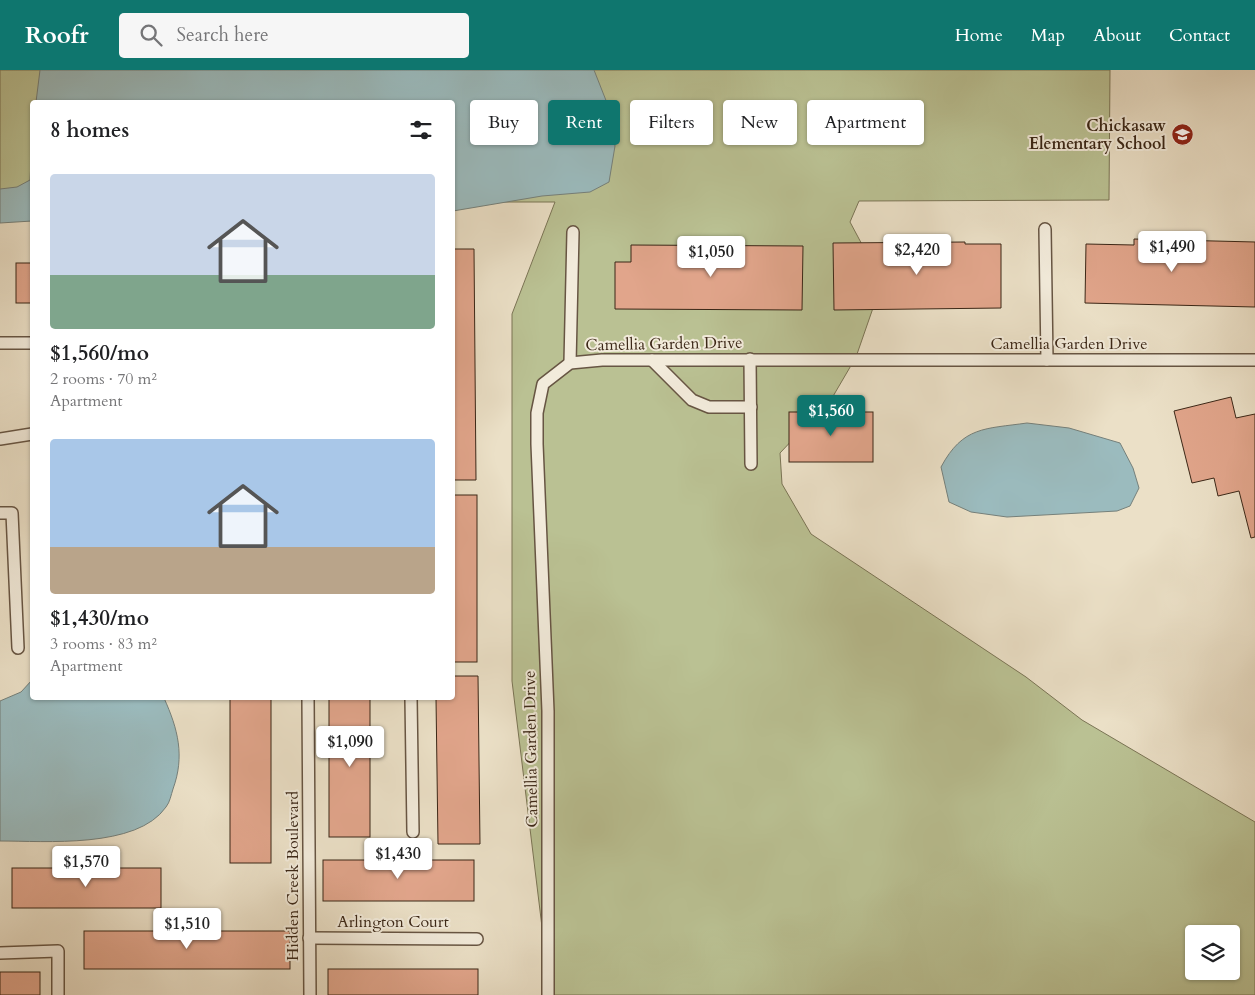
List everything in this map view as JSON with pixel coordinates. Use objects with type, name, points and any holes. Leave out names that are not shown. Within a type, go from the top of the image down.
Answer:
[{"type":"lane","points":[[1045,230],[1047,360]]},
{"type":"lane","points":[[570,363],[573,232]]},
{"type":"lane","points":[[0,343],[30,343]]},
{"type":"lane","points":[[750,359],[751,464]]},
{"type":"lane","points":[[652,360],[692,400],[709,407],[751,407]]},
{"type":"lane","name":"Camellia Garden Drive","points":[[548,995],[548,711],[537,413],[542,384],[570,363],[652,360],[1255,360]]},
{"type":"lane","points":[[0,439],[30,434]]},
{"type":"lane","points":[[6,513],[18,648]]},
{"type":"lane","name":"Hidden Creek Boulevard","points":[[308,700],[310,995]]},
{"type":"lane","points":[[411,700],[412,832]]},
{"type":"lane","name":"Arlington Court","points":[[309,938],[477,939]]},
{"type":"lane","points":[[0,952],[58,951],[58,995]]},
{"type":"green space","points":[[0,70],[1110,70],[1109,200],[859,201],[850,222],[873,265],[873,308],[856,357],[832,398],[780,453],[782,484],[811,534],[1026,677],[1082,720],[1255,822],[1255,995],[546,995],[542,927],[512,681],[512,314],[555,202],[455,202],[455,100],[30,100],[30,204],[0,204]]},
{"type":"water","points":[[40,70],[594,70],[606,100],[548,100],[548,145],[615,145],[609,182],[590,192],[542,196],[455,211],[455,100],[36,100]]},
{"type":"water","points":[[30,180],[30,221],[0,223],[0,189],[17,187]]},
{"type":"water","points":[[1027,423],[1069,428],[1120,443],[1133,468],[1139,488],[1130,506],[1117,511],[1007,517],[971,512],[949,502],[941,467],[958,444],[976,432]]},
{"type":"water","points":[[30,682],[30,700],[165,700],[176,732],[179,754],[177,777],[166,807],[152,821],[134,830],[113,836],[89,840],[0,841],[0,701],[21,692]]},
{"type":"building","points":[[1134,239],[1255,242],[1255,307],[1085,303],[1086,244],[1134,245]]},
{"type":"building","points":[[965,242],[965,244],[1001,244],[1001,308],[834,310],[833,243]]},
{"type":"building","points":[[631,245],[803,246],[802,310],[615,309],[615,262],[631,262]]},
{"type":"building","points":[[455,249],[474,249],[476,480],[455,480]]},
{"type":"building","points":[[16,263],[30,263],[30,303],[16,303]]},
{"type":"building","points":[[1231,397],[1236,418],[1255,414],[1255,537],[1251,538],[1239,491],[1218,496],[1214,478],[1192,483],[1174,411]]},
{"type":"building","points":[[789,412],[873,412],[873,462],[789,462]]},
{"type":"building","points":[[455,495],[477,495],[477,662],[455,662]]},
{"type":"building","points":[[455,676],[478,676],[480,844],[438,844],[436,700],[455,700]]},
{"type":"building","points":[[230,700],[271,700],[271,863],[230,863]]},
{"type":"building","points":[[329,700],[370,700],[370,837],[329,837]]},
{"type":"building","points":[[323,860],[474,860],[474,901],[323,901]]},
{"type":"building","points":[[12,868],[161,868],[161,908],[12,908]]},
{"type":"building","points":[[84,931],[290,931],[290,969],[84,969]]},
{"type":"building","points":[[328,969],[478,969],[478,995],[328,995]]},
{"type":"building","points":[[0,972],[40,972],[40,995],[0,995]]},
{"type":"place","name":"Chickasaw Elementary School","points":[[1182,135]]}]
